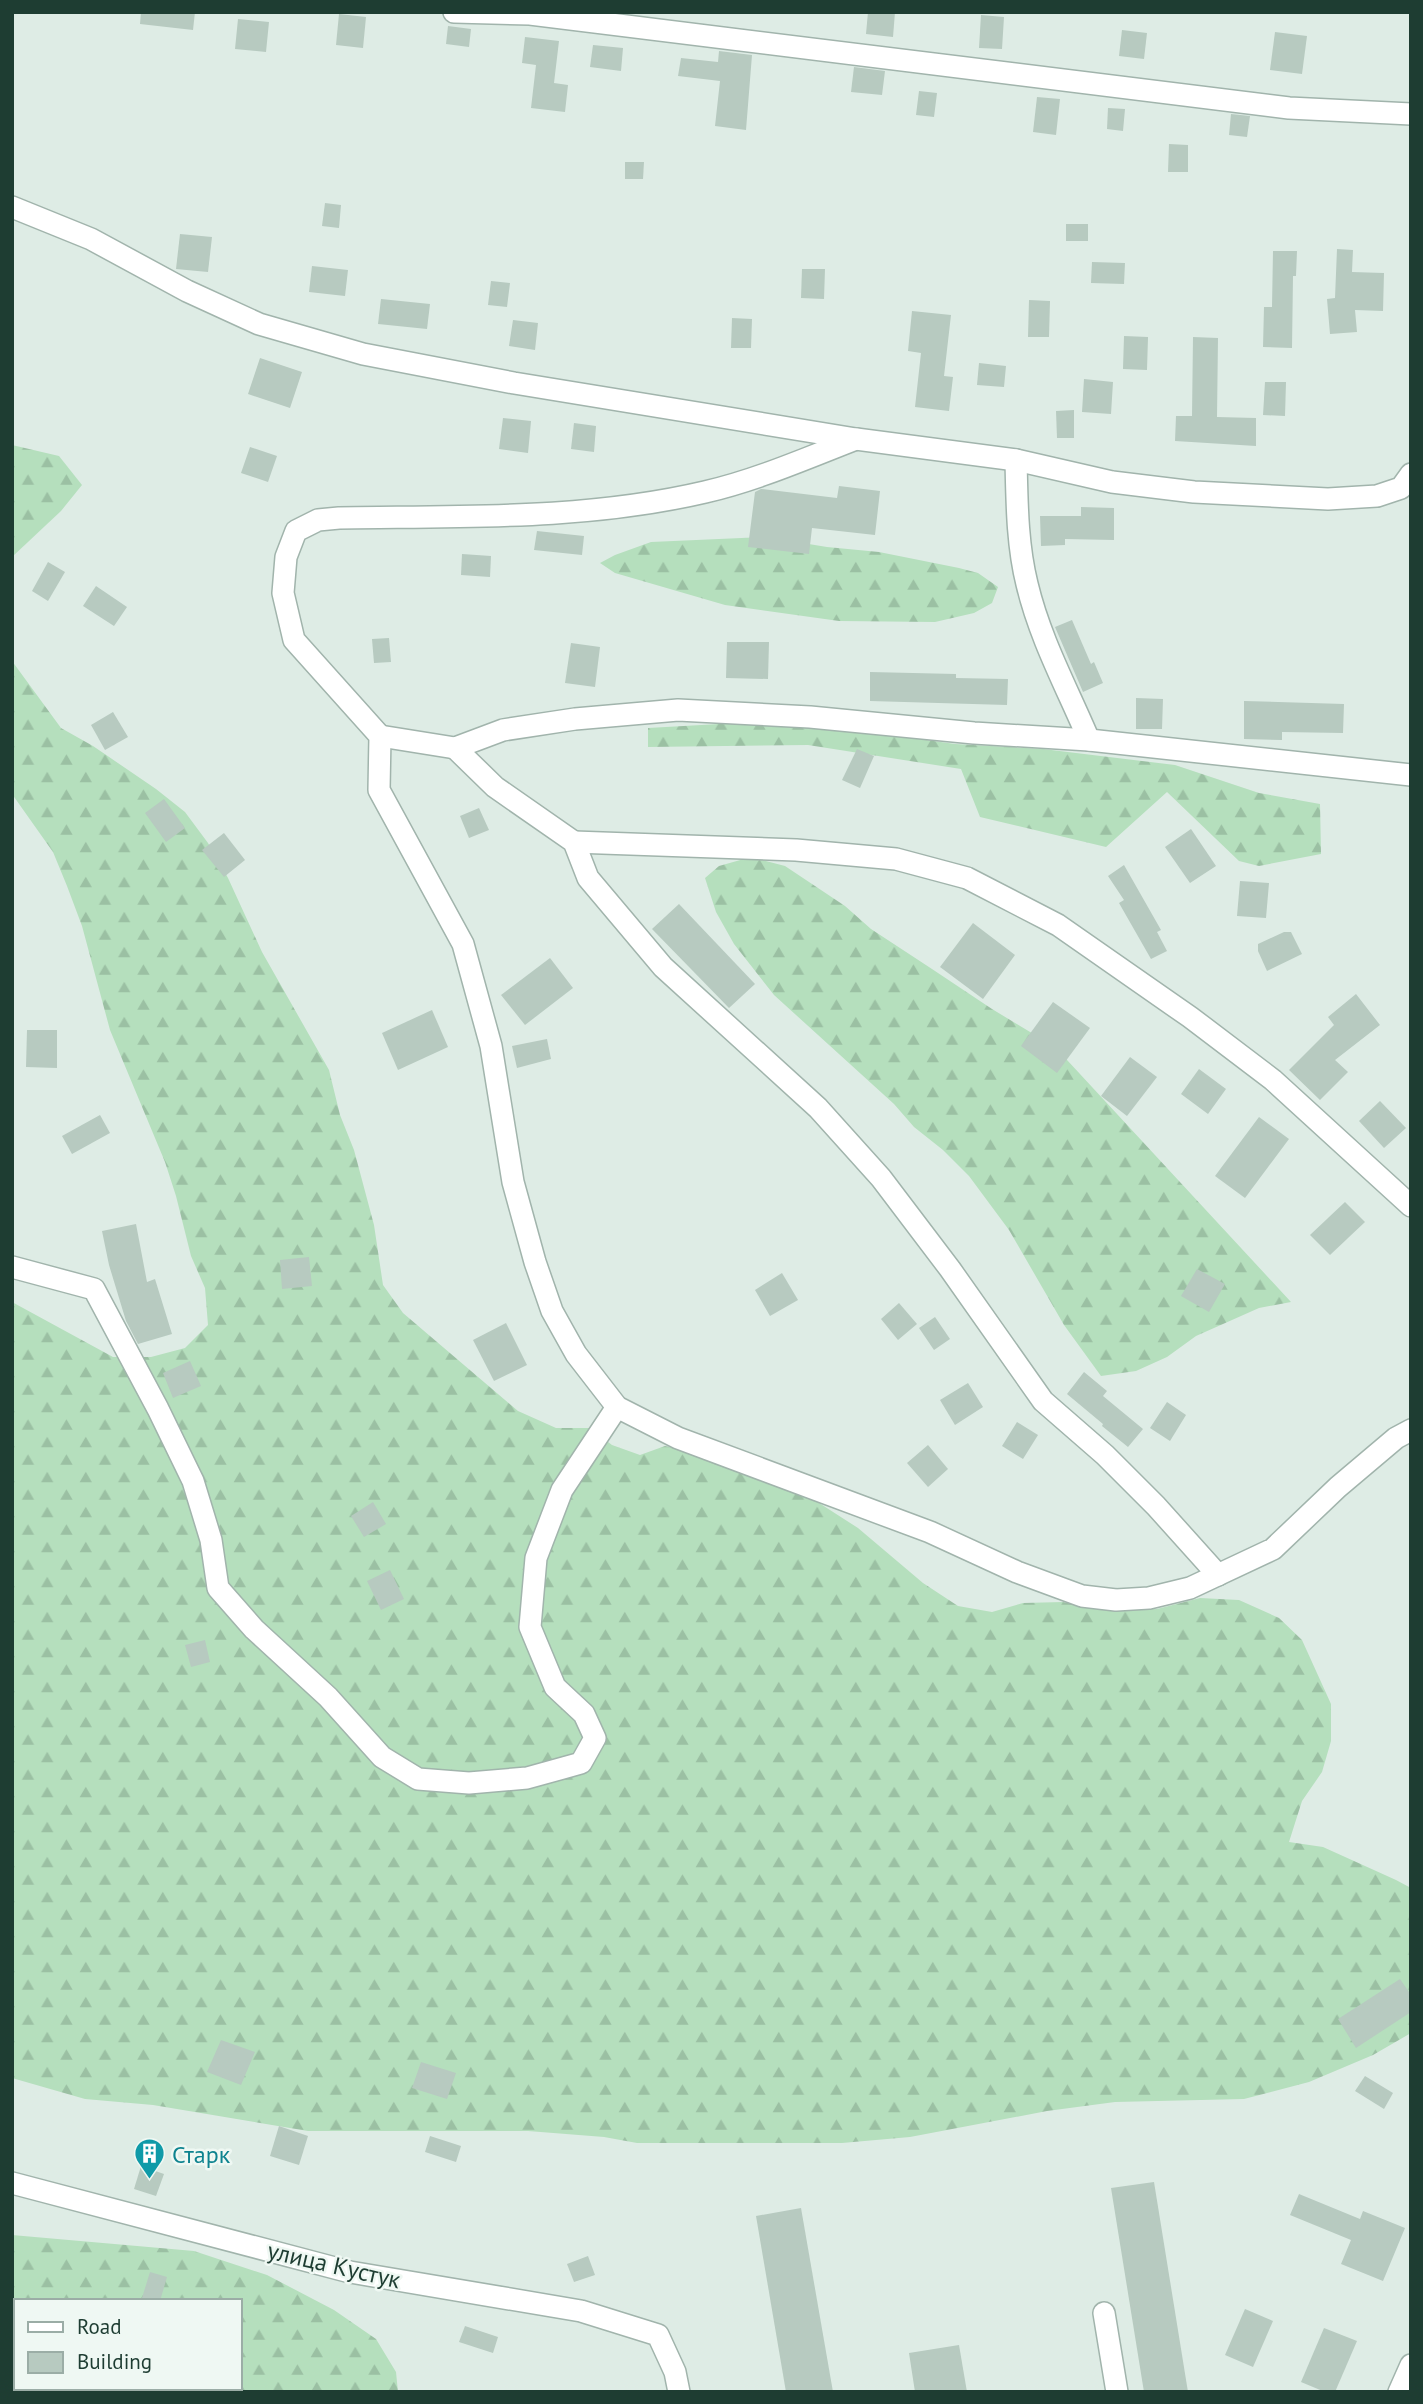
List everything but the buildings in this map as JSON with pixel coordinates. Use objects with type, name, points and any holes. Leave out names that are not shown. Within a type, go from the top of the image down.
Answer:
[{"type":"street","points":[[454,12],[530,14],[1289,108],[1411,114]]},
{"type":"street","points":[[12,207],[91,239],[187,291],[259,324],[363,354],[514,383],[856,439],[1016,460],[1126,484],[1194,492],[1328,499],[1377,496],[1401,488],[1411,474]]},
{"type":"street","points":[[856,439],[765,474],[708,492],[635,506],[551,514],[339,517],[318,520],[296,531],[286,557],[283,593],[294,640],[380,736],[455,748],[503,730],[575,719],[678,710],[810,717],[974,733],[1089,740],[1411,775]]},
{"type":"street","points":[[1016,460],[1018,525],[1026,583],[1044,640],[1089,740]]},
{"type":"street","points":[[380,736],[379,790],[463,944],[491,1046],[513,1182],[552,1311],[576,1354],[617,1407],[678,1438],[930,1532],[1017,1572],[1082,1596],[1116,1600],[1149,1598],[1191,1588],[1273,1549],[1338,1487],[1396,1438],[1411,1430]]},
{"type":"street","points":[[455,748],[495,787],[574,842],[796,850],[896,859],[967,878],[1058,925],[1190,1017],[1273,1080],[1411,1206]]},
{"type":"street","points":[[574,842],[588,878],[663,967],[818,1108],[881,1178],[950,1269],[1043,1401],[1105,1455],[1156,1506],[1218,1575]]},
{"type":"street","points":[[12,1267],[94,1289],[193,1481],[211,1540],[218,1588],[254,1629],[328,1697],[382,1757],[418,1779],[469,1783],[527,1777],[581,1763],[586,1755],[595,1738],[584,1714],[555,1687],[530,1626],[536,1558],[562,1490],[617,1407]]},
{"type":"street","name":"улица Кустук","points":[[12,2183],[350,2272],[581,2311],[658,2335],[676,2372],[678,2392]]},
{"type":"street","points":[[1104,2313],[1117,2392]]},
{"type":"street","points":[[1399,2392],[1411,2365]]},
{"type":"green space","points":[[12,445],[59,456],[82,485],[61,511],[12,557]]},
{"type":"green space","points":[[766,537],[879,552],[959,568],[978,573],[998,587],[992,603],[974,613],[935,622],[839,621],[725,605],[615,573],[600,563],[651,542]]},
{"type":"green space","points":[[12,661],[61,728],[93,746],[156,789],[185,812],[208,843],[228,878],[262,952],[329,1070],[374,1225],[383,1285],[403,1313],[518,1411],[556,1428],[590,1428],[612,1445],[640,1455],[665,1446],[698,1453],[762,1482],[805,1494],[858,1528],[923,1583],[958,1606],[992,1612],[1023,1603],[1063,1602],[1100,1610],[1157,1609],[1200,1598],[1239,1600],[1279,1618],[1302,1640],[1331,1704],[1331,1741],[1322,1772],[1302,1801],[1289,1842],[1323,1847],[1411,1888],[1411,2033],[1373,2055],[1309,2082],[1244,2099],[1115,2102],[1047,2111],[910,2137],[842,2143],[637,2143],[604,2137],[528,2131],[308,2131],[153,2105],[85,2099],[12,2078],[12,1302],[113,1357],[151,1357],[185,1348],[208,1325],[205,1288],[191,1256],[176,1196],[165,1162],[110,1030],[82,926],[53,852],[12,794]]},
{"type":"green space","points":[[737,723],[820,725],[955,744],[1043,749],[1175,765],[1259,793],[1320,804],[1321,854],[1259,866],[1239,861],[1167,792],[1106,847],[980,817],[961,769],[808,745],[648,747],[648,728]]},
{"type":"green space","points":[[751,857],[785,866],[845,906],[871,929],[1055,1047],[1291,1302],[1259,1308],[1196,1336],[1167,1357],[1136,1371],[1101,1376],[1064,1325],[1009,1230],[969,1176],[774,995],[734,944],[716,912],[705,878],[719,866]]},
{"type":"green space","points":[[12,2235],[194,2251],[267,2275],[334,2310],[376,2339],[396,2372],[398,2392],[12,2392]]},
{"type":"place","name":"Старк","points":[[149,2181]]}]
